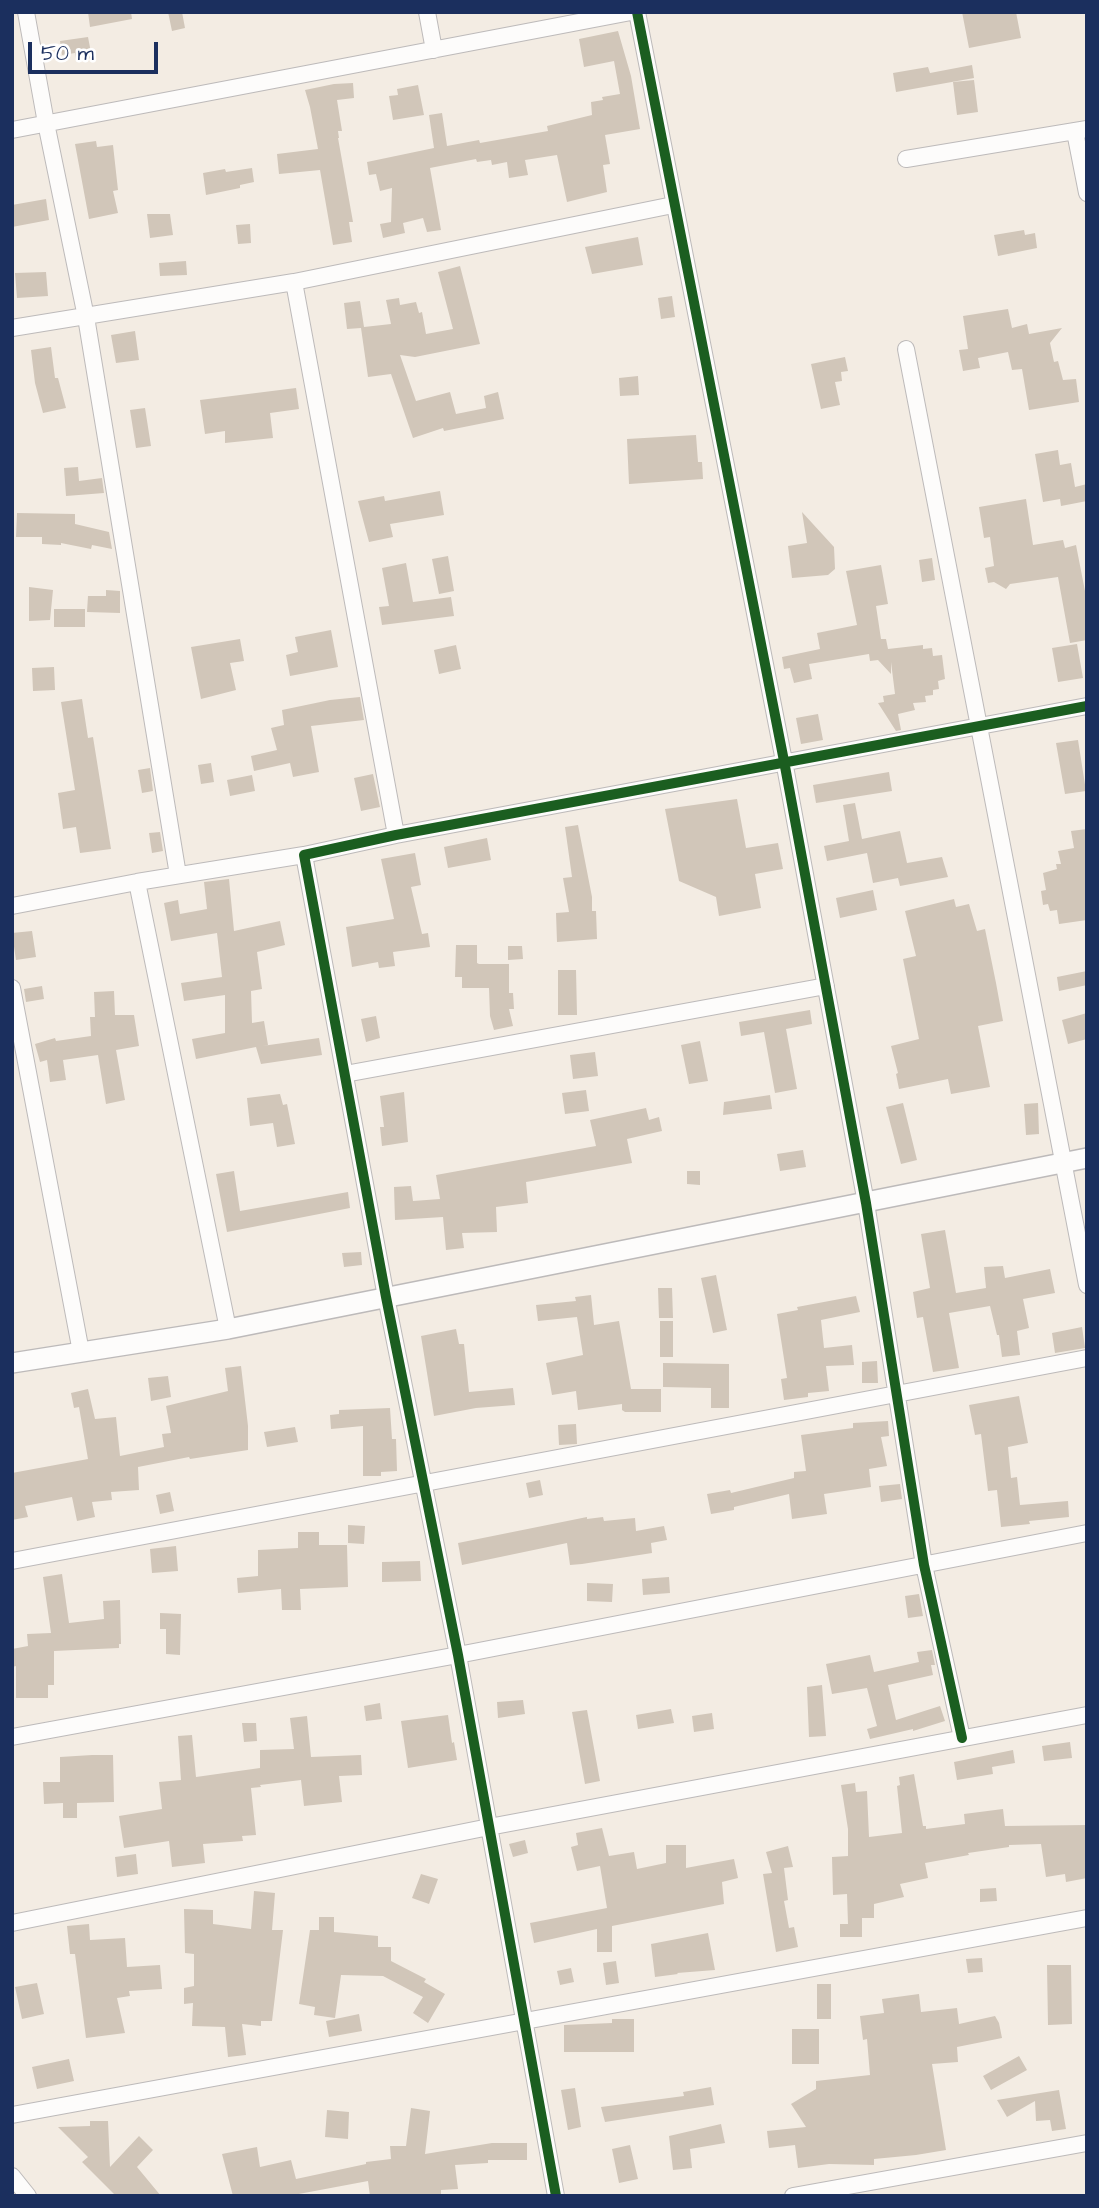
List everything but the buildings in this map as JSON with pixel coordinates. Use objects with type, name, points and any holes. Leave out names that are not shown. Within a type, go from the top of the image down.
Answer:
[{"type":"street","points":[[26,12],[86,317],[178,875]]},
{"type":"street","points":[[427,12],[434,50]]},
{"type":"street","points":[[12,130],[434,50],[571,18],[631,12]]},
{"type":"street","points":[[637,12],[785,761],[866,1203],[924,1565],[962,1738]]},
{"type":"street","points":[[906,159],[1081,130],[1087,193]]},
{"type":"street","points":[[12,328],[294,282],[673,205]]},
{"type":"street","points":[[294,282],[396,835]]},
{"type":"street","points":[[906,349],[1087,1285]]},
{"type":"street","points":[[12,906],[137,882],[304,855],[396,835],[1087,706]]},
{"type":"street","points":[[304,855],[422,1485],[458,1655],[556,2196]]},
{"type":"street","points":[[137,882],[228,1329]]},
{"type":"street","points":[[345,1074],[826,986]]},
{"type":"street","points":[[12,989],[81,1352]]},
{"type":"street","points":[[12,1363],[228,1329],[1087,1158]]},
{"type":"street","points":[[12,1561],[1087,1358]]},
{"type":"street","points":[[12,1737],[458,1655],[1087,1533]]},
{"type":"street","points":[[12,1923],[489,1827],[1087,1715]]},
{"type":"street","points":[[12,2115],[1087,1918]]},
{"type":"street","points":[[793,2196],[1087,2143]]},
{"type":"street","points":[[12,2176],[29,2196]]},
{"type":"cycle path","points":[[637,12],[784,761],[866,1203],[924,1565],[962,1738]]},
{"type":"cycle path","points":[[556,2196],[458,1655],[386,1297],[304,855],[396,835],[1087,706]]}]
